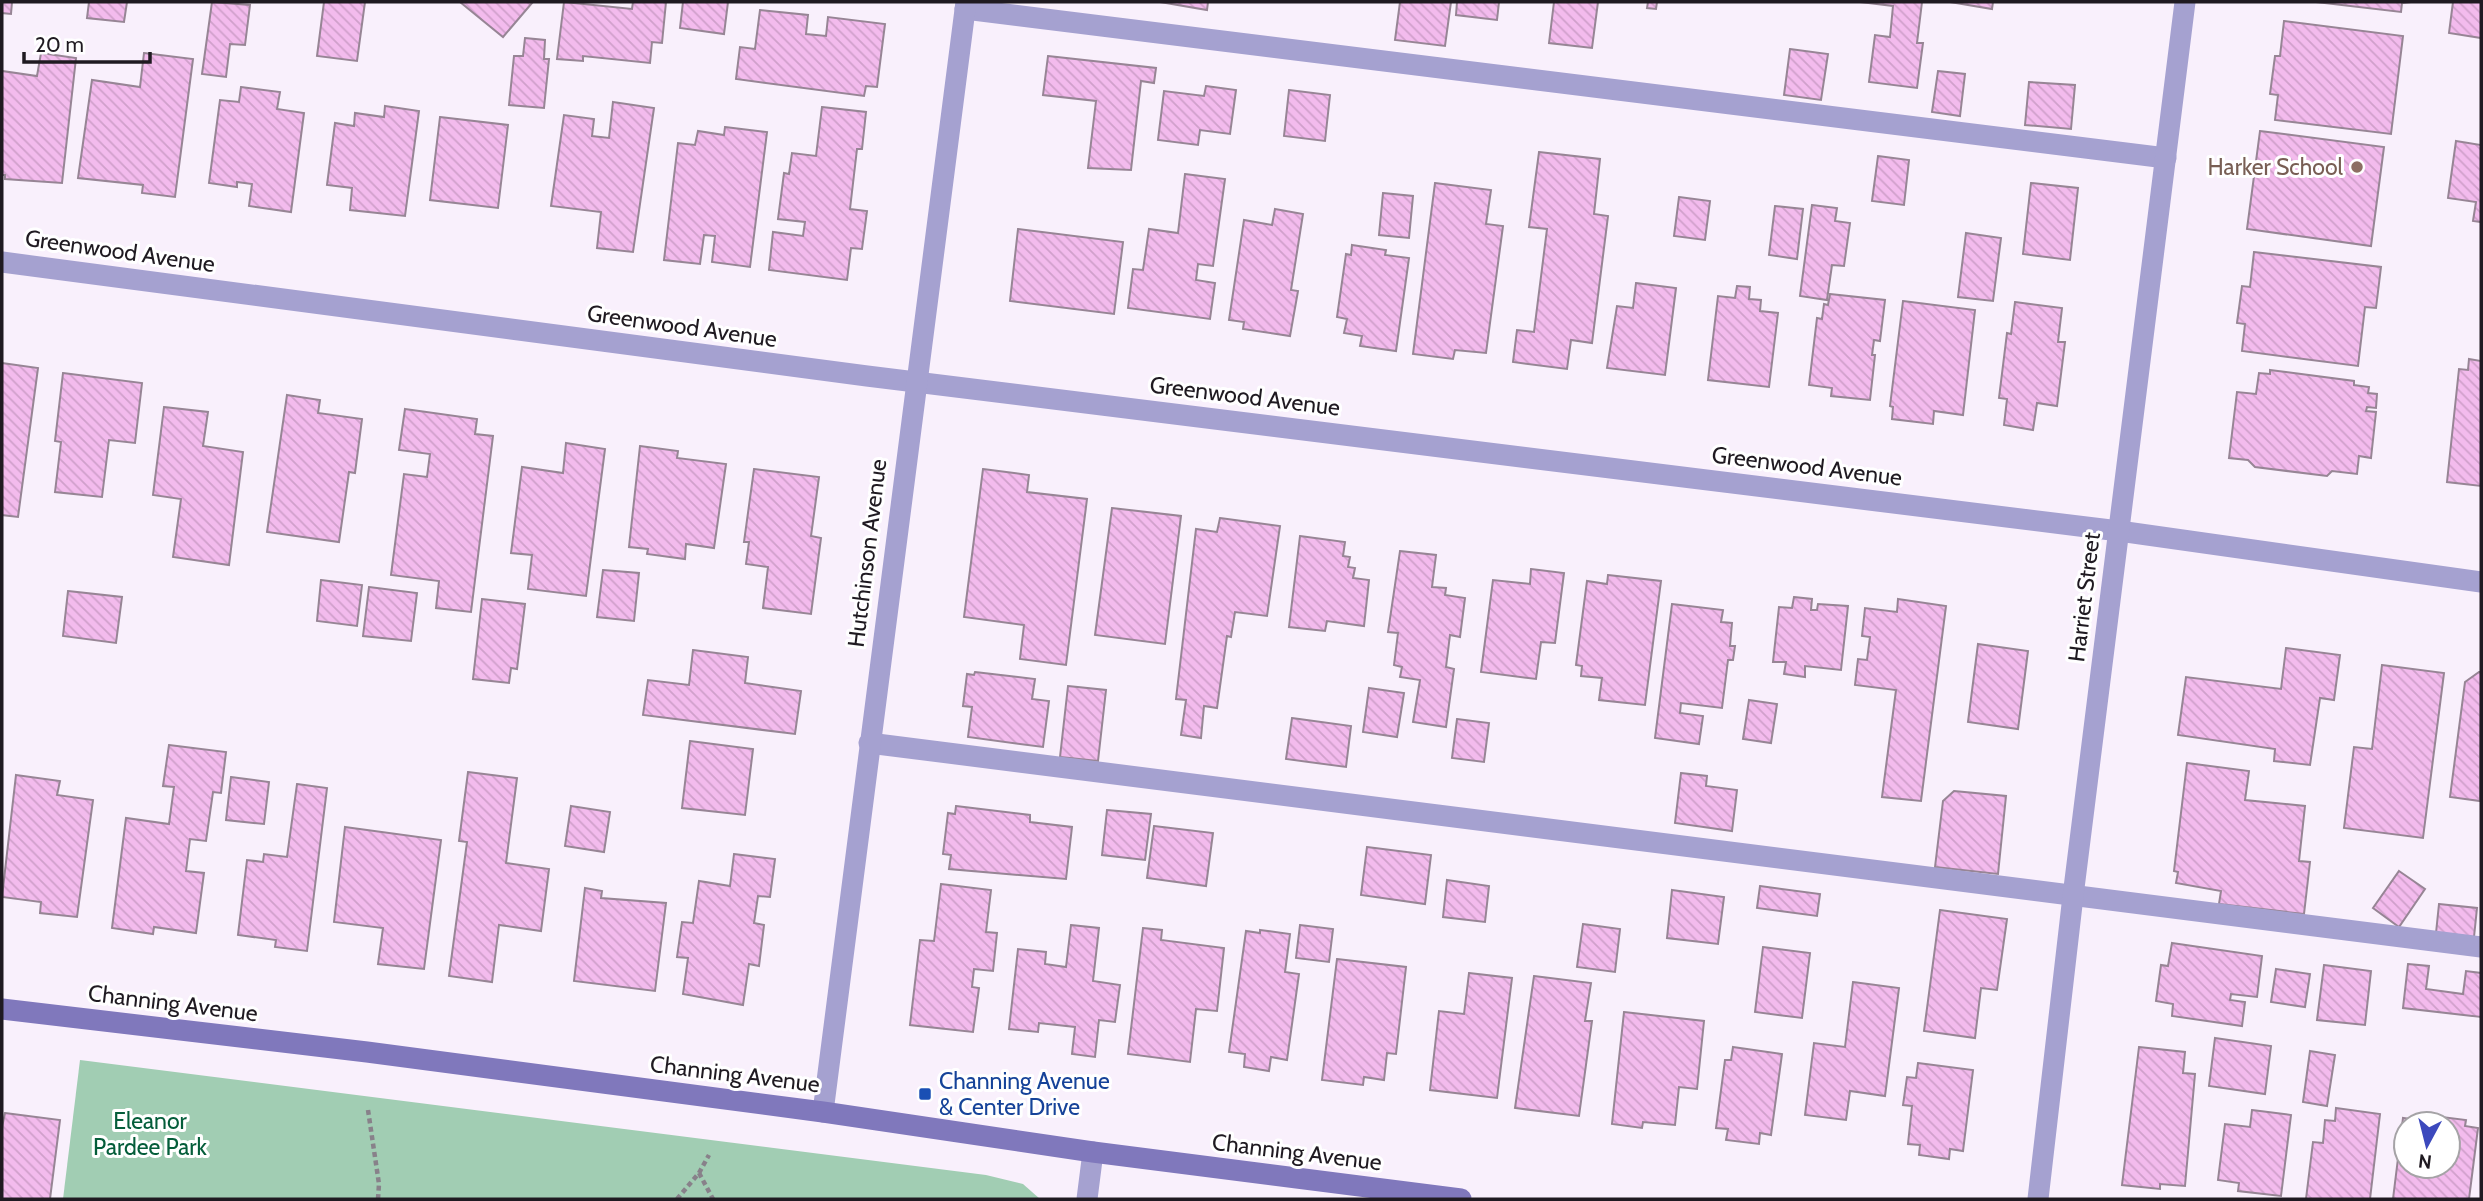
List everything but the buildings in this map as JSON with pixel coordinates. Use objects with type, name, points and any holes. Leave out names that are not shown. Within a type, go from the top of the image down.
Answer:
[{"type":"street","name":"Harriet Street","points":[[2038,1199],[2073,896],[2185,2]]},
{"type":"street","points":[[965,6],[2166,158]]},
{"type":"street","name":"Hutchinson Avenue","points":[[822,1112],[965,6]]},
{"type":"street","name":"Greenwood Avenue","points":[[2,262],[916,381],[2119,531],[2481,582]]},
{"type":"street","points":[[869,743],[2481,947]]},
{"type":"street","name":"Channing Avenue","points":[[2,1009],[367,1052],[822,1112],[1093,1152],[1461,1199]]},
{"type":"street","points":[[1087,1199],[1093,1152]]},
{"type":"path","points":[[368,1110],[379,1184],[378,1199]]},
{"type":"path","points":[[677,1199],[699,1173],[709,1155]]},
{"type":"path","points":[[699,1173],[713,1199]]},
{"type":"green space","name":"Eleanor Pardee Park","points":[[80,1060],[986,1175],[1023,1184],[1040,1199],[63,1199]]},
{"type":"place","name":"Harker School","points":[[2357,167]]},
{"type":"place","name":"Channing Avenue & Center Drive","points":[[925,1094]]}]
